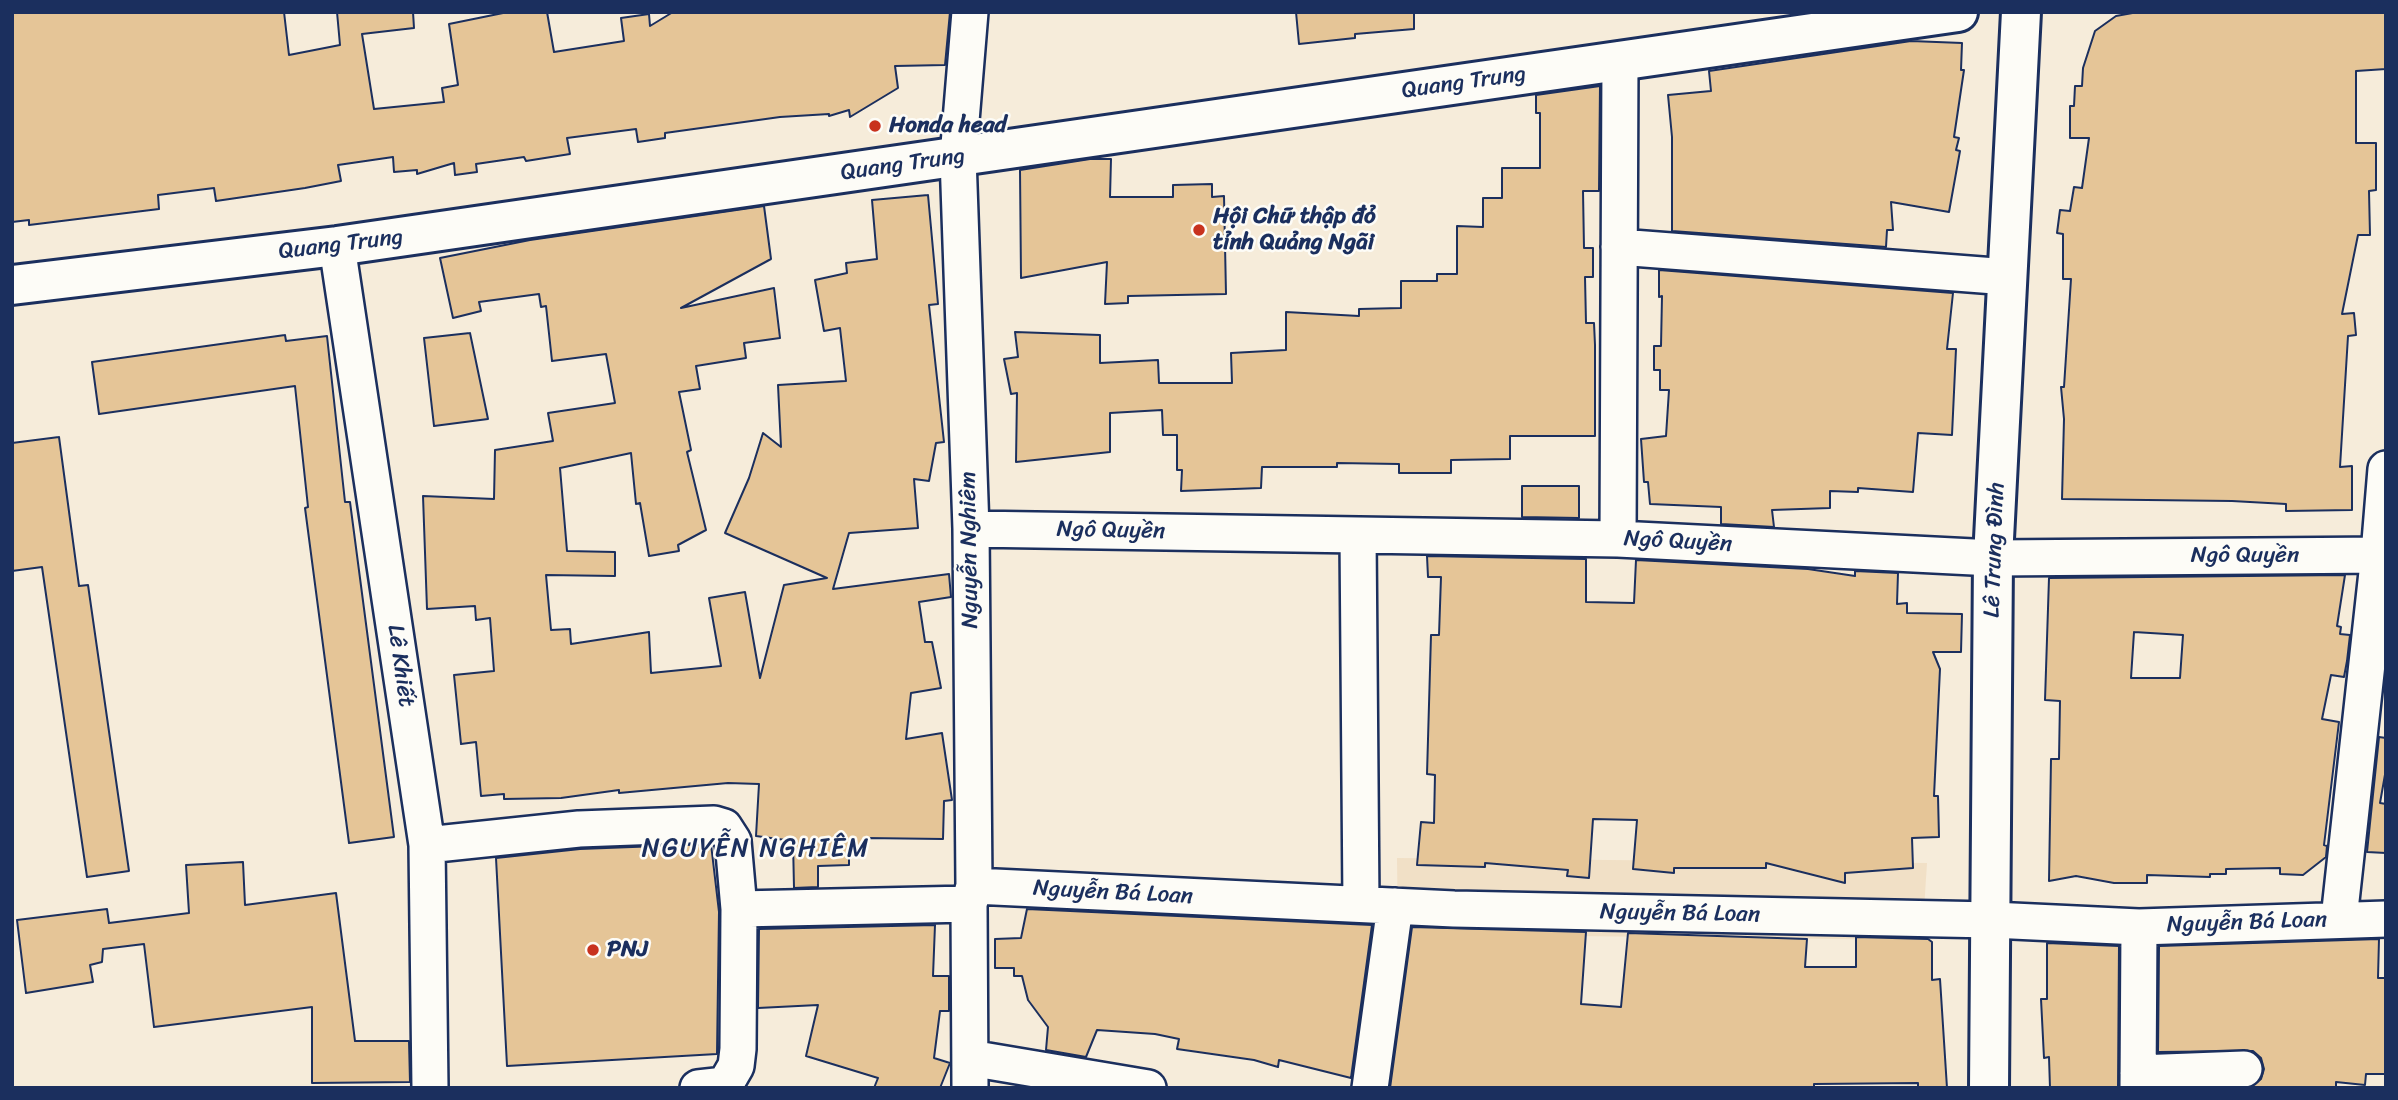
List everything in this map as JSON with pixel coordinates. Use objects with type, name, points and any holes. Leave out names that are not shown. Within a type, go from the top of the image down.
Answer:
[{"type":"main road","name":"Quang Trung","points":[[12,285],[337,246],[1958,12]]},
{"type":"main road","name":"Lê Trung Đình","points":[[1989,1088],[1993,558],[2021,12]]},
{"type":"street","name":"Nguyễn Nghiêm","points":[[970,12],[958,157],[971,528],[970,1073]]},
{"type":"street","points":[[1618,539],[1619,60]]},
{"type":"street","name":"Lê Khiết","points":[[337,246],[427,845],[430,1088]]},
{"type":"street","points":[[1619,247],[2008,277]]},
{"type":"street","points":[[2339,919],[2383,554],[2386,469]]},
{"type":"street","name":"Ngô Quyền","points":[[971,528],[1618,539],[1993,558],[2383,554]]},
{"type":"street","points":[[1358,535],[1361,904]]},
{"type":"street","points":[[427,845],[579,829],[714,824],[724,827],[733,841],[739,909],[740,1017],[736,1066],[725,1086],[698,1088]]},
{"type":"street","name":"Nguyễn Bá Loan","points":[[739,909],[972,895],[1992,920],[2139,927],[2386,919]]},
{"type":"street","points":[[1370,1088],[1395,906]]},
{"type":"street","points":[[2139,927],[2138,1080],[2244,1069]]},
{"type":"street","points":[[970,1073],[1148,1088]]},
{"type":"shaded area","points":[[1397,858],[1927,863],[1922,940],[1398,934]]},
{"type":"building","points":[[12,12],[284,12],[289,55],[340,45],[337,12],[413,12],[414,28],[362,34],[374,109],[444,102],[442,88],[458,85],[449,24],[508,12],[547,12],[554,52],[624,41],[621,18],[649,14],[650,26],[673,12],[950,12],[945,65],[895,66],[898,88],[850,117],[849,110],[829,116],[780,117],[665,133],[665,138],[638,142],[636,129],[567,138],[570,154],[526,161],[524,157],[476,164],[477,172],[455,175],[454,163],[417,174],[417,170],[394,172],[393,157],[338,165],[341,181],[305,188],[216,201],[214,188],[158,195],[159,209],[29,225],[29,220],[12,222]]},
{"type":"building","points":[[1296,12],[1414,12],[1414,29],[1355,34],[1355,38],[1299,44]]},
{"type":"building","points":[[2138,12],[2386,12],[2386,69],[2356,71],[2356,143],[2376,143],[2376,190],[2369,191],[2370,235],[2358,235],[2342,314],[2354,313],[2356,335],[2348,336],[2340,467],[2352,466],[2352,510],[2286,511],[2286,504],[2232,501],[2062,499],[2064,419],[2061,387],[2064,387],[2071,279],[2063,279],[2063,234],[2057,233],[2060,210],[2070,211],[2074,187],[2082,188],[2089,138],[2070,138],[2070,106],[2074,106],[2075,86],[2082,86],[2083,68],[2095,31],[2116,16]]},
{"type":"building","points":[[1911,41],[1962,43],[1961,70],[1964,70],[1954,137],[1959,138],[1956,150],[1960,151],[1949,212],[1891,202],[1893,230],[1887,230],[1886,247],[1672,231],[1672,137],[1668,95],[1711,91],[1709,71]]},
{"type":"building","points":[[1600,86],[1599,191],[1583,191],[1584,248],[1593,248],[1593,277],[1585,277],[1586,323],[1594,323],[1595,436],[1510,436],[1510,459],[1451,460],[1451,473],[1399,473],[1399,464],[1337,463],[1337,467],[1262,467],[1261,488],[1181,491],[1182,470],[1177,470],[1177,435],[1163,435],[1162,410],[1110,413],[1110,452],[1016,462],[1017,393],[1011,394],[1004,359],[1018,357],[1015,332],[1100,335],[1100,363],[1158,360],[1159,383],[1232,383],[1231,353],[1286,350],[1286,312],[1359,316],[1359,309],[1401,308],[1401,281],[1437,281],[1437,274],[1457,274],[1457,226],[1483,227],[1483,198],[1502,198],[1502,168],[1540,168],[1540,113],[1536,113],[1536,95]]},
{"type":"building","points":[[1090,159],[1111,159],[1110,197],[1173,197],[1173,185],[1212,184],[1212,197],[1224,196],[1226,294],[1128,296],[1128,303],[1105,304],[1107,262],[1021,278],[1020,170]]},
{"type":"building","points":[[928,195],[938,304],[929,305],[944,442],[936,443],[929,481],[914,479],[918,528],[849,533],[833,589],[949,574],[951,597],[919,602],[925,642],[932,642],[941,688],[911,693],[906,739],[942,733],[952,800],[944,801],[943,839],[865,838],[866,847],[849,847],[849,865],[818,866],[818,887],[794,888],[793,841],[756,836],[759,784],[728,783],[619,793],[619,790],[561,798],[504,799],[504,794],[481,796],[476,742],[461,744],[454,675],[494,671],[490,618],[476,620],[475,606],[427,609],[423,496],[494,499],[495,450],[553,441],[548,413],[615,403],[606,354],[552,361],[546,306],[541,307],[539,294],[479,302],[481,311],[453,318],[440,258],[530,240],[764,206],[771,259],[681,308],[774,288],[780,338],[744,343],[746,358],[696,366],[700,389],[679,392],[691,450],[687,452],[706,530],[678,545],[679,551],[649,556],[640,503],[636,504],[631,453],[560,468],[567,551],[615,552],[615,576],[546,575],[551,630],[570,629],[571,644],[649,632],[651,673],[721,666],[709,598],[745,592],[760,678],[784,585],[827,578],[725,533],[749,478],[763,433],[781,447],[778,385],[846,381],[840,328],[824,331],[815,280],[847,273],[846,263],[877,259],[872,200]]},
{"type":"building","points":[[1659,270],[1953,293],[1947,349],[1956,349],[1952,435],[1918,433],[1913,492],[1858,488],[1858,492],[1830,491],[1830,508],[1772,510],[1774,527],[1721,524],[1721,507],[1650,504],[1648,482],[1644,482],[1641,439],[1666,436],[1669,390],[1660,390],[1660,370],[1654,370],[1654,346],[1661,346],[1662,296],[1659,297]]},
{"type":"building","points":[[470,333],[488,419],[434,426],[424,338]]},
{"type":"building","points":[[285,335],[286,341],[327,336],[345,502],[350,502],[394,837],[349,843],[305,508],[308,507],[295,386],[99,414],[92,362]]},
{"type":"building","points":[[59,437],[79,586],[88,585],[129,871],[87,877],[42,567],[12,571],[12,443]]},
{"type":"building","points":[[1522,486],[1579,486],[1579,518],[1522,517]]},
{"type":"building","points":[[1427,556],[1586,559],[1586,602],[1634,603],[1636,560],[1808,569],[1855,576],[1855,571],[1898,573],[1897,604],[1907,603],[1907,613],[1962,614],[1961,652],[1933,652],[1940,669],[1934,796],[1938,796],[1939,837],[1912,838],[1913,868],[1845,873],[1845,883],[1766,863],[1766,868],[1674,868],[1674,873],[1633,869],[1637,820],[1593,819],[1589,878],[1567,876],[1568,870],[1485,863],[1485,867],[1417,865],[1421,822],[1434,823],[1435,775],[1427,774],[1431,635],[1439,635],[1441,577],[1428,577]]},
{"type":"building","points":[[2345,575],[2337,626],[2341,627],[2340,634],[2350,635],[2347,661],[2344,677],[2331,675],[2322,719],[2339,722],[2324,845],[2327,846],[2326,857],[2303,875],[2280,874],[2280,868],[2226,869],[2226,874],[2210,874],[2210,877],[2147,875],[2147,883],[2114,883],[2076,876],[2049,881],[2051,759],[2059,759],[2060,701],[2045,700],[2049,578]],"holes":[[[2134,632],[2183,635],[2180,678],[2131,678]]]},
{"type":"building","points":[[2379,737],[2386,738],[2386,769],[2380,803],[2386,804],[2386,853],[2367,852]]},
{"type":"building","points":[[711,844],[719,912],[717,1054],[507,1066],[496,858],[580,849]]},
{"type":"building","points":[[243,862],[245,905],[336,893],[355,1041],[409,1041],[410,1082],[312,1083],[312,1007],[154,1027],[144,944],[103,949],[102,962],[90,965],[93,982],[26,993],[17,920],[107,909],[109,923],[189,913],[186,865]]},
{"type":"building","points":[[1027,909],[1372,925],[1351,1078],[1279,1060],[1278,1067],[1254,1060],[1177,1049],[1179,1039],[1155,1034],[1097,1030],[1086,1057],[1046,1050],[1048,1027],[1028,1000],[1022,976],[1014,976],[1014,968],[995,968],[995,939],[1021,938]]},
{"type":"building","points":[[935,925],[933,976],[949,976],[949,1011],[940,1011],[934,1058],[950,1063],[940,1088],[874,1088],[878,1078],[806,1056],[818,1005],[758,1008],[759,929]]},
{"type":"building","points":[[1412,927],[1586,932],[1581,1004],[1621,1007],[1628,933],[1807,939],[1805,967],[1856,967],[1856,937],[1928,939],[1932,942],[1932,980],[1940,979],[1947,1088],[1918,1088],[1918,1083],[1814,1084],[1814,1088],[1390,1088]]},
{"type":"building","points":[[2379,939],[2378,978],[2386,978],[2386,1074],[2366,1074],[2365,1085],[2336,1082],[2336,1088],[2249,1088],[2261,1079],[2264,1069],[2261,1058],[2253,1051],[2158,1052],[2159,946]]},
{"type":"building","points":[[2047,943],[2119,946],[2118,1088],[2050,1088],[2049,1057],[2044,1058],[2041,999],[2047,999]]},
{"type":"place","name":"Honda head","points":[[875,126]]},
{"type":"place","name":"Hội Chữ thập đỏ tỉnh Quảng Ngãi","points":[[1199,230]]},
{"type":"place","name":"PNJ","points":[[593,950]]},
{"type":"district","name":"NGUYỄN NGHIÊM","points":[[756,849]]}]
